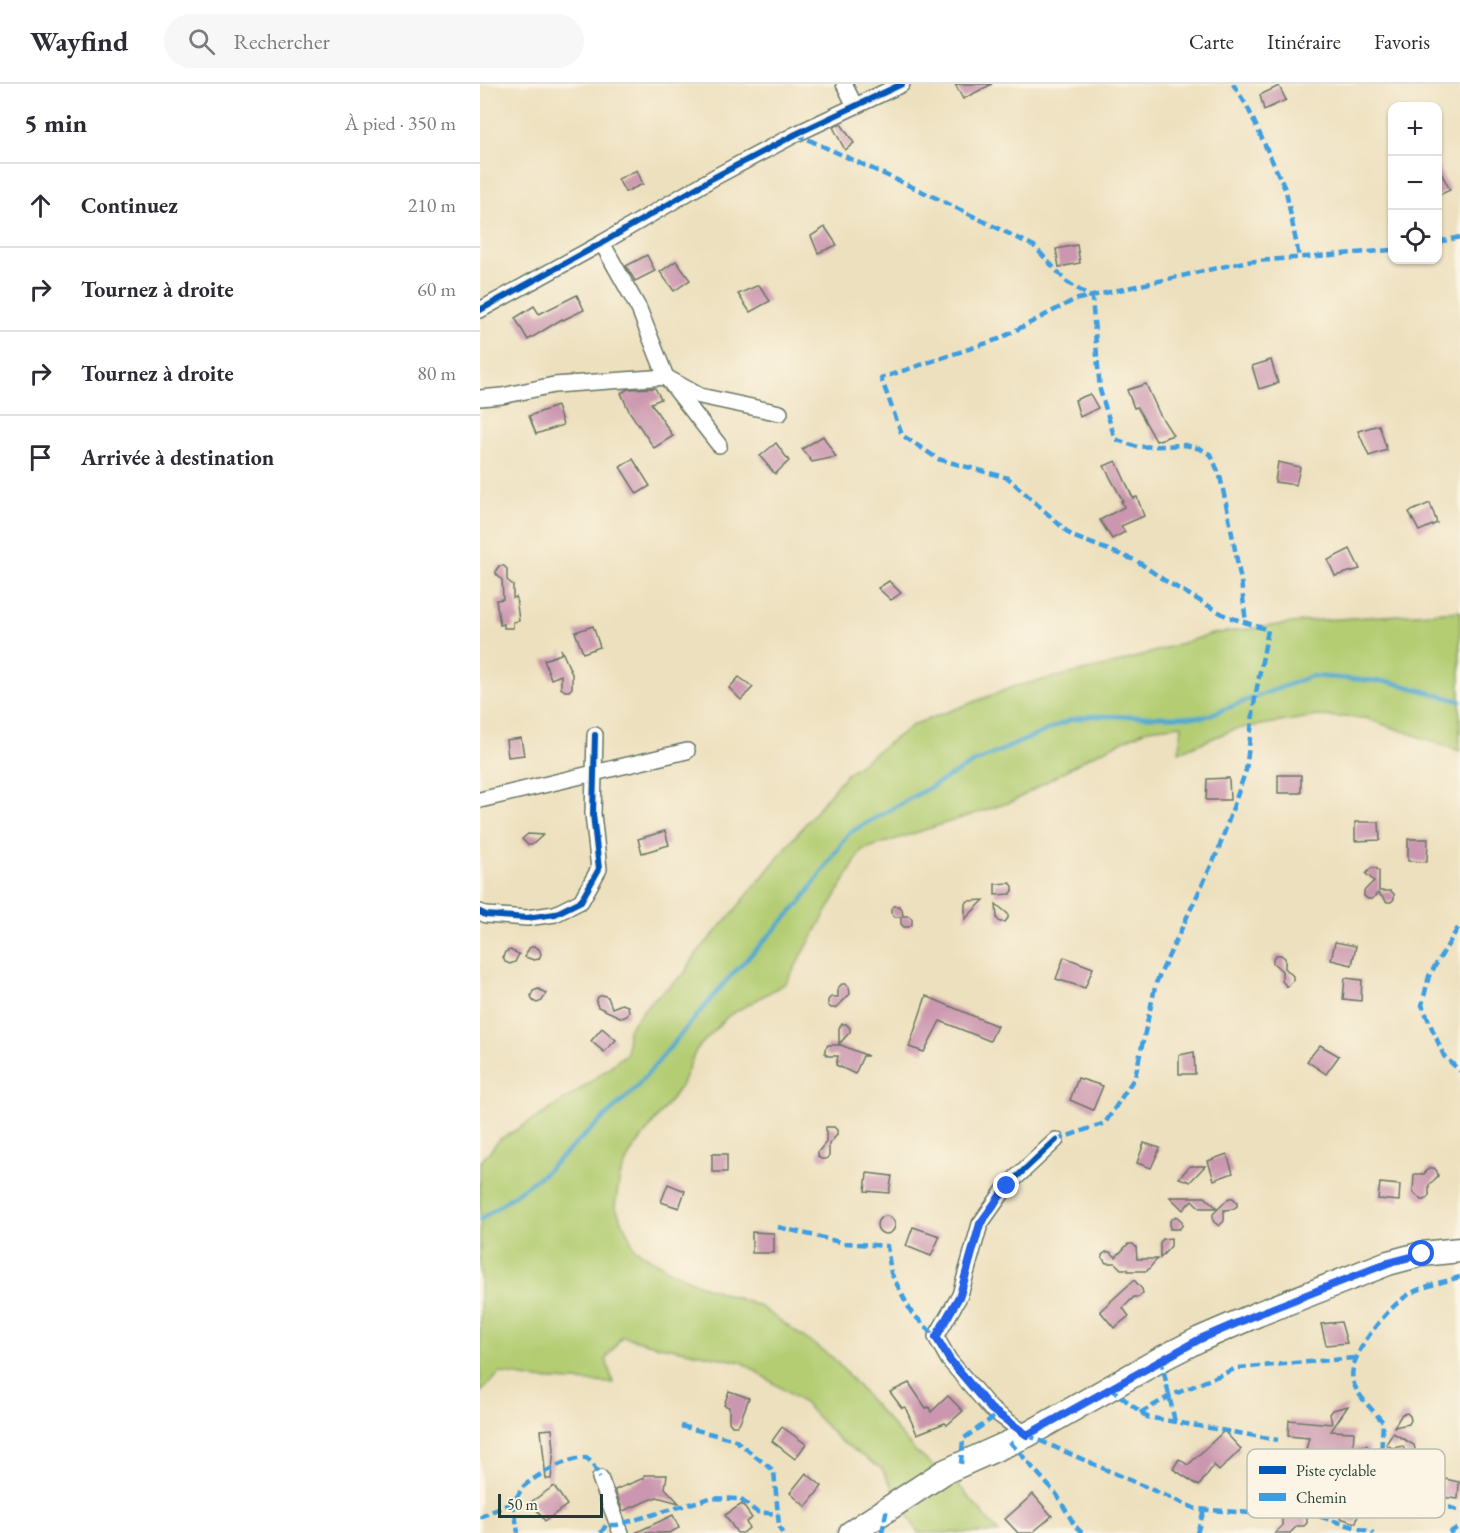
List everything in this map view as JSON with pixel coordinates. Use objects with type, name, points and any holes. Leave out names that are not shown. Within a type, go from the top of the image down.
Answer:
[{"type":"main road","points":[[851,1533],[944,1472],[1027,1435],[1161,1359],[1258,1314],[1388,1263],[1422,1254],[1460,1250]]},
{"type":"street","points":[[844,84],[855,106]]},
{"type":"street","points":[[480,310],[795,134],[902,84]]},
{"type":"street","points":[[602,243],[639,309],[666,377],[719,445]]},
{"type":"street","points":[[480,399],[554,386],[666,377],[700,396],[780,414]]},
{"type":"street","points":[[480,912],[486,915],[527,918],[555,914],[581,901],[599,869],[593,814],[595,735]]},
{"type":"street","points":[[480,800],[687,751]]},
{"type":"street","points":[[1027,1435],[991,1409],[950,1360],[936,1337],[960,1295],[980,1224],[1007,1186],[1056,1140]]},
{"type":"street","points":[[600,1478],[621,1533]]},
{"type":"green space","points":[[1460,611],[1460,751],[1365,718],[1317,716],[1235,729],[1179,752],[1182,725],[1148,729],[1087,758],[1014,801],[862,850],[786,983],[728,1016],[696,1050],[681,1086],[630,1154],[620,1176],[615,1206],[635,1249],[672,1272],[698,1284],[759,1306],[833,1358],[915,1451],[961,1488],[999,1533],[918,1533],[882,1469],[839,1440],[805,1404],[742,1362],[655,1345],[622,1336],[606,1359],[613,1383],[535,1379],[500,1373],[480,1393],[480,1163],[500,1139],[545,1113],[627,1053],[628,1029],[650,1002],[684,974],[697,953],[736,909],[846,774],[913,725],[1016,686],[1114,664],[1212,634],[1307,621]]},
{"type":"building","points":[[955,84],[992,84],[963,99]]},
{"type":"building","points":[[1279,86],[1286,100],[1264,110],[1260,95]]},
{"type":"building","points":[[841,124],[854,143],[845,150],[833,127]]},
{"type":"building","points":[[637,170],[643,184],[625,192],[618,179]]},
{"type":"building","points":[[1442,175],[1450,190],[1442,194]]},
{"type":"building","points":[[825,227],[837,245],[818,253],[811,236]]},
{"type":"building","points":[[1077,245],[1080,263],[1059,267],[1056,249]]},
{"type":"building","points":[[647,255],[655,271],[635,281],[626,266]]},
{"type":"building","points":[[676,261],[690,280],[674,291],[660,272]]},
{"type":"building","points":[[759,285],[770,301],[750,312],[738,294]]},
{"type":"building","points":[[577,295],[584,310],[562,319],[528,340],[515,318],[534,306],[539,314]]},
{"type":"building","points":[[1271,360],[1278,383],[1259,389],[1252,366]]},
{"type":"building","points":[[1146,384],[1160,415],[1173,435],[1156,441],[1137,407],[1134,408],[1127,390]]},
{"type":"building","points":[[655,388],[661,399],[651,403],[673,436],[654,448],[629,411],[621,393],[628,389]]},
{"type":"building","points":[[1090,394],[1098,408],[1080,417],[1075,400]]},
{"type":"building","points":[[557,406],[563,425],[536,434],[529,416]]},
{"type":"building","points":[[1379,425],[1387,450],[1369,456],[1358,431]]},
{"type":"building","points":[[823,436],[836,457],[812,462],[802,449]]},
{"type":"building","points":[[776,443],[789,461],[775,474],[760,456]]},
{"type":"building","points":[[633,459],[650,486],[637,494],[620,467]]},
{"type":"building","points":[[1116,461],[1133,498],[1137,497],[1144,516],[1121,526],[1125,532],[1112,539],[1100,520],[1124,507],[1104,466]]},
{"type":"building","points":[[1278,462],[1300,467],[1296,485],[1275,482]]},
{"type":"building","points":[[1430,503],[1437,523],[1419,531],[1409,512]]},
{"type":"building","points":[[1350,549],[1360,569],[1335,576],[1328,560]]},
{"type":"building","points":[[499,566],[507,569],[507,580],[513,585],[513,598],[516,597],[519,621],[513,622],[513,628],[504,628],[504,624],[500,625],[496,600],[503,599],[502,580],[496,574]]},
{"type":"building","points":[[889,581],[901,593],[891,600],[878,588]]},
{"type":"building","points":[[593,626],[600,647],[583,653],[575,632]]},
{"type":"building","points":[[561,649],[572,674],[572,688],[569,691],[561,688],[561,675],[551,679],[544,660],[561,654]]},
{"type":"building","points":[[739,677],[753,687],[741,700],[729,688]]},
{"type":"building","points":[[521,738],[524,755],[508,757],[506,740]]},
{"type":"building","points":[[1278,775],[1301,775],[1301,793],[1278,793]]},
{"type":"building","points":[[1229,778],[1230,800],[1206,800],[1207,779]]},
{"type":"building","points":[[1355,822],[1379,822],[1380,840],[1355,841]]},
{"type":"building","points":[[665,831],[669,845],[642,853],[638,839]]},
{"type":"building","points":[[528,834],[543,835],[532,845],[528,845],[522,839]]},
{"type":"building","points":[[1408,839],[1428,839],[1427,862],[1408,861]]},
{"type":"building","points":[[1371,868],[1379,871],[1379,891],[1391,891],[1394,894],[1391,902],[1387,902],[1378,893],[1372,899],[1364,896],[1364,891],[1374,881],[1366,874]]},
{"type":"building","points":[[1010,883],[1013,891],[1010,894],[995,895],[995,884]]},
{"type":"building","points":[[984,900],[965,919],[965,904],[968,901]]},
{"type":"building","points":[[996,904],[1008,914],[1005,922],[997,919]]},
{"type":"building","points":[[894,906],[899,906],[903,916],[909,916],[912,919],[909,927],[904,927],[901,924],[901,917],[895,917],[891,913]]},
{"type":"building","points":[[1335,942],[1356,946],[1352,965],[1331,960]]},
{"type":"building","points":[[534,946],[541,954],[539,959],[525,957],[529,948]]},
{"type":"building","points":[[510,950],[519,954],[515,962],[510,964],[505,962],[503,957],[505,952]]},
{"type":"building","points":[[1276,955],[1285,958],[1285,968],[1293,976],[1293,981],[1287,987],[1282,981],[1282,971],[1273,963]]},
{"type":"building","points":[[1064,957],[1093,968],[1085,988],[1056,979]]},
{"type":"building","points":[[1345,978],[1362,980],[1361,1001],[1343,999]]},
{"type":"building","points":[[842,984],[849,987],[850,994],[836,1008],[831,1008],[828,1000],[831,997],[838,997],[838,988]]},
{"type":"building","points":[[538,989],[546,993],[542,1001],[537,1003],[531,996],[533,991]]},
{"type":"building","points":[[603,995],[608,997],[612,1008],[622,1004],[628,1006],[627,1016],[622,1018],[598,1007],[596,1002],[598,997]]},
{"type":"building","points":[[926,996],[997,1026],[990,1041],[940,1021],[924,1052],[909,1047]]},
{"type":"building","points":[[842,1024],[850,1028],[850,1032],[839,1044],[839,1028]]},
{"type":"building","points":[[602,1028],[616,1040],[604,1052],[591,1041]]},
{"type":"building","points":[[828,1045],[841,1045],[868,1056],[863,1056],[855,1074],[836,1065],[838,1056],[828,1056],[825,1053]]},
{"type":"building","points":[[1320,1045],[1339,1056],[1326,1074],[1307,1061]]},
{"type":"building","points":[[1194,1052],[1195,1074],[1179,1074],[1179,1055]]},
{"type":"building","points":[[1078,1078],[1103,1086],[1093,1110],[1070,1100]]},
{"type":"building","points":[[826,1127],[834,1127],[837,1135],[829,1144],[829,1156],[821,1159],[818,1152],[826,1142]]},
{"type":"building","points":[[1144,1143],[1160,1148],[1151,1168],[1137,1163]]},
{"type":"building","points":[[712,1154],[727,1154],[727,1172],[712,1172]]},
{"type":"building","points":[[1227,1154],[1233,1173],[1214,1180],[1208,1161]]},
{"type":"building","points":[[1190,1166],[1205,1166],[1190,1182],[1179,1178]]},
{"type":"building","points":[[1429,1168],[1434,1168],[1438,1176],[1429,1185],[1429,1196],[1421,1200],[1413,1192],[1414,1174],[1424,1174]]},
{"type":"building","points":[[867,1173],[892,1176],[889,1193],[865,1191]]},
{"type":"building","points":[[1380,1183],[1400,1185],[1399,1201],[1378,1199]]},
{"type":"building","points":[[668,1184],[685,1191],[679,1208],[661,1202]]},
{"type":"building","points":[[1170,1197],[1205,1197],[1217,1208],[1200,1208],[1192,1200],[1183,1210]]},
{"type":"building","points":[[1229,1198],[1237,1202],[1237,1206],[1224,1210],[1224,1221],[1219,1226],[1213,1221],[1213,1214]]},
{"type":"building","points":[[886,1216],[892,1219],[895,1225],[892,1231],[886,1234],[880,1231],[877,1225],[880,1219]]},
{"type":"building","points":[[1176,1216],[1182,1221],[1182,1226],[1179,1229],[1170,1229],[1170,1221]]},
{"type":"building","points":[[913,1227],[940,1236],[931,1256],[906,1246]]},
{"type":"building","points":[[752,1232],[774,1233],[774,1253],[752,1253]]},
{"type":"building","points":[[1171,1238],[1171,1246],[1160,1258],[1160,1242]]},
{"type":"building","points":[[1128,1244],[1136,1247],[1137,1259],[1157,1259],[1147,1271],[1128,1271],[1128,1269],[1121,1269],[1115,1263],[1106,1263],[1103,1259],[1102,1255],[1106,1252],[1116,1257]]},
{"type":"building","points":[[1134,1280],[1143,1293],[1139,1297],[1134,1297],[1123,1308],[1129,1316],[1114,1328],[1100,1311]]},
{"type":"building","points":[[1341,1322],[1347,1343],[1326,1345],[1321,1324]]},
{"type":"building","points":[[909,1383],[931,1412],[948,1396],[963,1411],[947,1425],[945,1423],[917,1434],[905,1407],[902,1408],[890,1392]]},
{"type":"building","points":[[729,1391],[749,1398],[737,1426],[732,1426],[729,1422],[729,1407],[724,1405]]},
{"type":"building","points":[[1348,1406],[1331,1431],[1354,1432],[1353,1448],[1366,1445],[1369,1449],[1306,1449],[1309,1438],[1288,1436],[1289,1420],[1332,1424],[1330,1414],[1333,1410]]},
{"type":"building","points":[[1407,1413],[1411,1420],[1409,1424],[1394,1427],[1402,1414]]},
{"type":"building","points":[[782,1427],[806,1444],[795,1459],[772,1441]]},
{"type":"building","points":[[552,1429],[554,1449],[551,1479],[546,1479],[541,1430]]},
{"type":"building","points":[[1224,1431],[1241,1449],[1219,1471],[1214,1465],[1199,1486],[1173,1469],[1179,1459],[1188,1465]]},
{"type":"building","points":[[1393,1433],[1414,1445],[1415,1449],[1404,1449],[1403,1446],[1392,1448],[1386,1444]]},
{"type":"building","points":[[806,1473],[822,1486],[806,1507],[790,1493]]},
{"type":"building","points":[[644,1475],[667,1475],[665,1488],[679,1503],[657,1497],[623,1511],[615,1490],[644,1478]]},
{"type":"building","points":[[1445,1479],[1459,1482],[1458,1499],[1445,1498]]},
{"type":"building","points":[[554,1486],[567,1505],[545,1521],[531,1502]]},
{"type":"building","points":[[1033,1494],[1052,1516],[1032,1533],[1018,1533],[1005,1519]]},
{"type":"building","points":[[742,1504],[752,1518],[746,1522],[749,1528],[743,1533],[737,1533],[725,1515]]},
{"type":"building","points":[[673,1515],[679,1528],[669,1533],[635,1533]]},
{"type":"building","points":[[1282,1518],[1307,1518],[1304,1526],[1297,1526],[1290,1533],[1275,1533],[1282,1526]]},
{"type":"building","points":[[1340,1518],[1357,1518],[1356,1523]]},
{"type":"waterway","points":[[480,1220],[543,1174],[634,1090],[727,980],[801,902],[849,833],[973,763],[1070,720],[1092,716],[1204,717],[1311,676],[1391,682],[1460,701]]},
{"type":"marked path","points":[[1233,84],[1247,106],[1286,191],[1299,257]]},
{"type":"marked path","points":[[796,134],[932,196],[1034,246],[1067,282],[1092,298],[1100,390],[1115,439],[1137,447],[1185,445],[1201,449],[1211,455],[1220,476],[1228,513],[1241,581],[1246,623]]},
{"type":"marked path","points":[[1442,241],[1460,237]]},
{"type":"marked path","points":[[1056,1140],[1105,1123],[1135,1077],[1156,983],[1218,851],[1246,770],[1255,698],[1268,630],[1226,616],[1164,580],[1137,561],[1072,536],[1008,478],[938,459],[902,435],[881,378],[999,339],[1074,300],[1244,262],[1388,250]]},
{"type":"marked path","points":[[1458,928],[1429,976],[1422,1005],[1444,1056],[1460,1071]]},
{"type":"marked path","points":[[778,1227],[844,1243],[887,1246],[891,1273],[911,1312],[936,1337]]},
{"type":"marked path","points":[[1381,1449],[1383,1422],[1366,1403],[1353,1381],[1356,1359],[1370,1334],[1400,1301],[1420,1289],[1460,1277]]},
{"type":"marked path","points":[[1140,1413],[1170,1396],[1237,1368],[1355,1358]]},
{"type":"marked path","points":[[1161,1359],[1175,1422]]},
{"type":"marked path","points":[[1110,1388],[1147,1417],[1278,1440]]},
{"type":"marked path","points":[[961,1464],[963,1439],[998,1414]]},
{"type":"marked path","points":[[681,1426],[735,1440],[774,1471],[779,1526],[782,1533]]},
{"type":"marked path","points":[[1027,1435],[1196,1509],[1247,1513]]},
{"type":"marked path","points":[[1010,1442],[1057,1495],[1075,1526],[1082,1533]]},
{"type":"marked path","points":[[480,1518],[513,1501],[524,1486],[538,1476],[571,1461],[587,1458],[600,1478]]},
{"type":"marked path","points":[[601,1533],[606,1525],[617,1525],[710,1498],[740,1499],[757,1512],[778,1514]]},
{"type":"marked path","points":[[513,1501],[518,1533]]},
{"type":"marked path","points":[[1445,1506],[1460,1511]]},
{"type":"marked path","points":[[882,1533],[887,1508]]},
{"type":"marked path","points":[[1197,1533],[1204,1510]]},
{"type":"marked path","points":[[1324,1518],[1374,1533]]},
{"type":"marked path","points":[[1449,1533],[1460,1526]]},
{"type":"cycle path","points":[[480,310],[602,243],[713,178],[796,134],[902,84]]},
{"type":"cycle path","points":[[480,912],[486,915],[527,918],[555,914],[581,901],[599,869],[593,814],[595,735]]},
{"type":"cycle path","points":[[1027,1435],[991,1409],[949,1360],[936,1337],[960,1295],[980,1224],[1007,1186],[1056,1140]]},
{"type":"route","points":[[1007,1186],[980,1224],[960,1295],[936,1337],[950,1360],[991,1409],[1027,1435],[1200,1339],[1388,1263],[1422,1254]]}]
